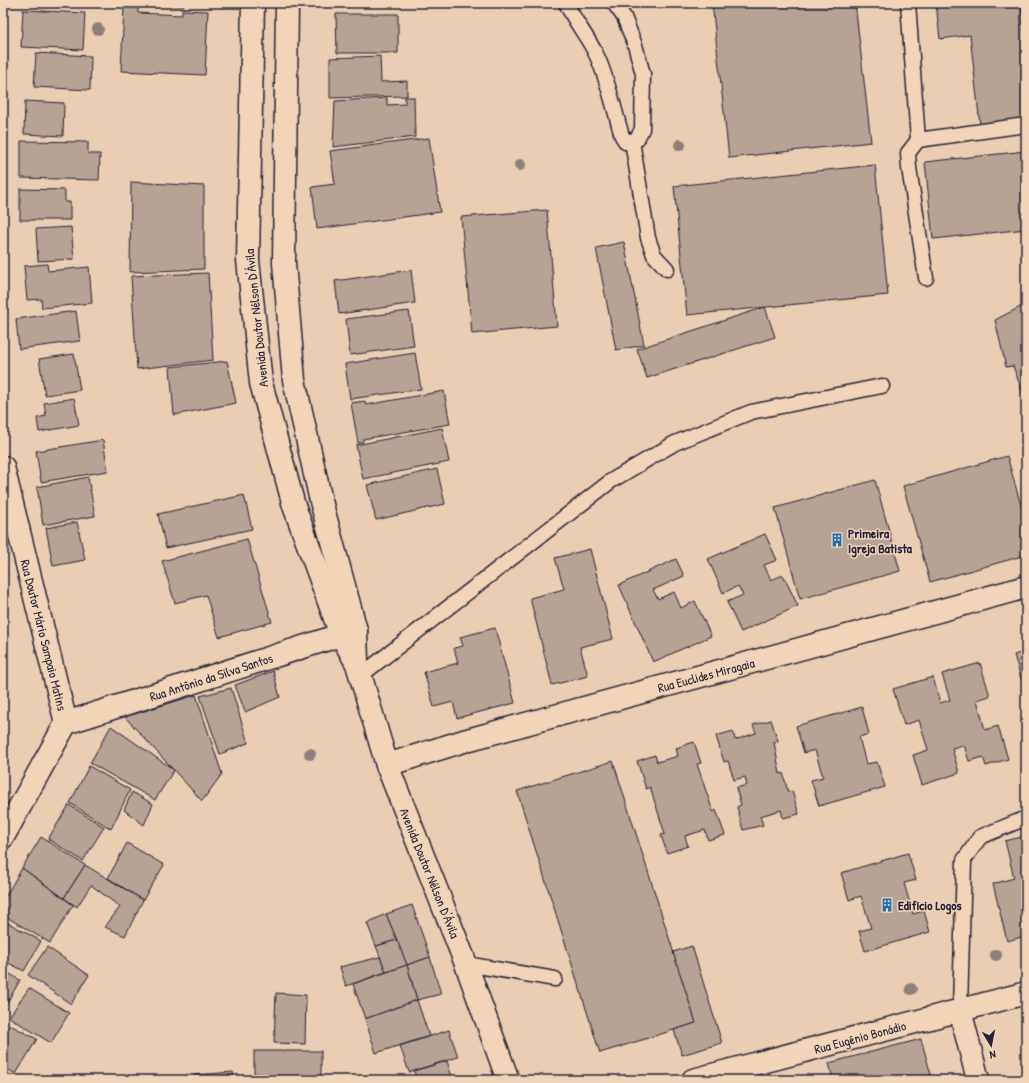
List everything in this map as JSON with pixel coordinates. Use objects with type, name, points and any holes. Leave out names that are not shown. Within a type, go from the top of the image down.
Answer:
[{"type":"street","name":"Avenida Doutor Nélson D'Ávila","points":[[253,3],[248,260],[261,383],[294,506],[348,633]]},
{"type":"street","name":"Avenida Doutor Nélson D'Ávila","points":[[287,3],[284,263],[294,380],[348,633],[387,765],[466,964],[508,1080]]},
{"type":"street","name":"Rua Doutor Mário Sampaio Matins","points":[[3,467],[66,723],[3,837]]},
{"type":"street","name":"Rua Euclides Miragaia","points":[[387,765],[468,740],[1026,587]]},
{"type":"street","name":"Rua Antônio da Silva Santos","points":[[66,723],[348,633]]},
{"type":"street","name":"Rua Eugênio Bonádio","points":[[693,1080],[1026,993]]},
{"type":"street","points":[[960,1010],[978,1080]]},
{"type":"lane","points":[[566,3],[574,21],[596,53],[622,136],[626,142],[637,139],[642,129],[643,74],[635,45],[624,17],[614,3]]},
{"type":"lane","points":[[908,3],[918,140],[908,153],[926,278]]},
{"type":"lane","points":[[918,140],[1026,125]]},
{"type":"lane","points":[[632,141],[648,238],[654,255],[667,269]]},
{"type":"lane","points":[[358,670],[610,481],[675,443],[751,412],[882,386]]},
{"type":"lane","points":[[960,1010],[964,860],[980,837],[1026,818]]},
{"type":"lane","points":[[466,964],[555,979]]},
{"type":"building","points":[[41,3],[77,3],[77,4]]},
{"type":"building","points":[[151,3],[184,3],[184,6],[151,5]]},
{"type":"building","points":[[712,3],[855,3],[871,142],[729,158]]},
{"type":"building","points":[[936,3],[1021,3],[1026,47],[1026,120],[980,125],[970,35],[940,39]]},
{"type":"building","points":[[124,7],[138,8],[138,13],[182,15],[182,10],[208,11],[205,75],[121,71]]},
{"type":"building","points":[[23,10],[85,13],[83,50],[21,47]]},
{"type":"building","points":[[336,14],[398,14],[398,53],[337,53]]},
{"type":"building","points":[[36,53],[91,56],[90,90],[34,87]]},
{"type":"building","points":[[380,56],[381,82],[407,81],[407,96],[330,98],[330,58]]},
{"type":"building","points":[[405,97],[414,97],[415,137],[333,147],[335,101],[387,98],[387,105],[405,104]]},
{"type":"building","points":[[25,101],[64,103],[63,136],[24,134]]},
{"type":"building","points":[[429,138],[440,212],[317,229],[312,187],[335,184],[330,151]]},
{"type":"building","points":[[21,141],[88,142],[88,154],[100,154],[99,180],[21,178]]},
{"type":"building","points":[[1026,151],[1026,229],[933,239],[925,162]]},
{"type":"building","points":[[875,165],[888,295],[687,315],[674,186]]},
{"type":"building","points":[[131,182],[204,186],[204,269],[130,272]]},
{"type":"building","points":[[20,189],[65,190],[65,202],[70,202],[70,220],[20,220]]},
{"type":"building","points":[[547,210],[557,326],[472,334],[461,217]]},
{"type":"building","points":[[71,227],[74,259],[38,261],[36,229]]},
{"type":"building","points":[[624,242],[644,345],[616,350],[596,248]]},
{"type":"building","points":[[47,264],[48,271],[89,267],[92,303],[42,308],[41,299],[27,300],[24,266]]},
{"type":"building","points":[[411,270],[415,303],[339,314],[335,281]]},
{"type":"building","points":[[208,273],[213,360],[137,369],[131,276]]},
{"type":"building","points":[[1026,304],[1026,402],[1013,366],[1006,367],[995,320]]},
{"type":"building","points":[[765,307],[775,337],[647,378],[637,349]]},
{"type":"building","points":[[76,311],[80,341],[19,349],[16,319]]},
{"type":"building","points":[[409,311],[414,346],[350,355],[346,319]]},
{"type":"building","points":[[415,353],[421,389],[350,399],[345,364]]},
{"type":"building","points":[[74,354],[80,390],[45,395],[39,359]]},
{"type":"building","points":[[227,361],[236,403],[174,415],[170,367]]},
{"type":"building","points":[[444,391],[450,424],[363,439],[363,442],[358,443],[351,403],[365,401],[366,405]]},
{"type":"building","points":[[74,398],[79,425],[39,432],[37,418],[46,416],[44,403]]},
{"type":"building","points":[[442,428],[449,462],[363,479],[356,445]]},
{"type":"building","points":[[103,440],[108,471],[41,482],[36,451]]},
{"type":"building","points":[[1007,456],[1026,523],[1026,555],[930,582],[903,486]]},
{"type":"building","points":[[437,469],[445,504],[376,520],[367,485]]},
{"type":"building","points":[[88,477],[95,516],[43,525],[37,487]]},
{"type":"building","name":"Primeira Igreja Batista","points":[[875,480],[900,571],[800,599],[775,508]]},
{"type":"building","points":[[244,495],[252,529],[166,548],[158,514]]},
{"type":"building","points":[[77,522],[85,560],[53,566],[46,528]]},
{"type":"building","points":[[765,534],[777,560],[764,565],[771,580],[783,575],[798,606],[741,632],[727,602],[743,595],[738,586],[723,593],[708,559]]},
{"type":"building","points":[[247,539],[272,622],[219,637],[206,595],[175,603],[162,561]]},
{"type":"building","points":[[590,549],[613,639],[580,647],[588,676],[552,685],[530,598],[564,589],[555,558]]},
{"type":"building","points":[[676,559],[684,576],[653,590],[658,599],[674,592],[681,608],[695,601],[711,636],[653,662],[619,585]]},
{"type":"building","points":[[495,628],[515,703],[457,718],[453,702],[434,707],[424,672],[458,663],[454,648],[463,646],[460,637]]},
{"type":"building","points":[[1026,651],[1026,695],[1014,655]]},
{"type":"building","points":[[980,663],[990,696],[977,700],[985,730],[998,726],[1008,759],[986,766],[983,757],[969,761],[964,745],[952,748],[959,773],[922,785],[913,755],[928,750],[919,720],[904,725],[893,689],[933,677],[940,703],[950,700],[942,674]]},
{"type":"building","points":[[273,671],[280,697],[245,712],[235,685]]},
{"type":"building","points":[[231,688],[248,743],[220,754],[200,696]]},
{"type":"building","points":[[196,695],[222,774],[202,801],[125,717]]},
{"type":"building","points":[[862,707],[869,734],[859,737],[866,764],[877,762],[885,787],[819,806],[811,780],[823,777],[815,750],[804,753],[796,726]]},
{"type":"building","points":[[771,720],[778,741],[774,742],[780,774],[783,773],[788,792],[792,791],[799,814],[783,818],[781,810],[760,816],[763,825],[743,830],[737,807],[741,805],[736,788],[747,785],[745,777],[734,780],[728,761],[724,762],[716,736],[733,731],[735,740],[756,733],[753,725]]},
{"type":"building","points":[[111,726],[174,770],[155,800],[90,763]]},
{"type":"building","points":[[694,742],[701,763],[697,764],[713,812],[716,810],[725,835],[708,840],[705,830],[685,836],[688,846],[667,853],[661,835],[665,834],[650,787],[646,789],[637,761],[655,755],[657,762],[678,756],[676,748]]},
{"type":"building","points":[[613,761],[696,1023],[600,1053],[517,791]]},
{"type":"building","points":[[89,766],[130,790],[111,829],[70,803]]},
{"type":"building","points":[[132,792],[153,804],[144,825],[124,810]]},
{"type":"building","points":[[69,805],[104,827],[83,861],[48,839]]},
{"type":"building","points":[[1026,836],[1026,936],[1007,941],[993,884],[1014,878],[1005,841]]},
{"type":"building","points":[[41,837],[85,865],[64,898],[22,868]]},
{"type":"building","points":[[127,843],[164,865],[143,900],[108,878]]},
{"type":"building","name":"Edifício Logos","points":[[908,853],[916,880],[904,883],[913,914],[924,911],[930,932],[865,951],[859,931],[871,928],[861,896],[849,900],[841,873]]},
{"type":"building","points":[[85,865],[143,900],[125,936],[105,927],[120,907],[91,885],[77,907],[64,898]]},
{"type":"building","points":[[22,868],[73,905],[50,943],[3,915],[3,901]]},
{"type":"building","points":[[412,905],[430,957],[407,965],[386,914]]},
{"type":"building","points":[[386,914],[397,940],[376,946],[367,923]]},
{"type":"building","points":[[3,920],[41,941],[24,971],[3,960]]},
{"type":"building","points":[[397,940],[407,965],[386,972],[376,946]]},
{"type":"building","points":[[692,946],[722,1043],[682,1055],[674,1030],[696,1023],[673,952]]},
{"type":"building","points":[[47,947],[89,975],[71,1004],[28,975]]},
{"type":"building","points":[[380,957],[386,972],[346,986],[340,967]]},
{"type":"building","points":[[430,957],[441,994],[417,1000],[407,965]]},
{"type":"building","points":[[407,965],[417,1000],[365,1019],[353,984]]},
{"type":"building","points":[[3,970],[20,980],[3,1010]]},
{"type":"building","points":[[29,988],[69,1013],[51,1043],[9,1017]]},
{"type":"building","points":[[276,993],[306,995],[305,1044],[274,1043]]},
{"type":"building","points":[[417,1000],[429,1036],[376,1053],[365,1019]]},
{"type":"building","points":[[10,1025],[37,1039],[16,1074],[3,1067],[3,1036]]},
{"type":"building","points":[[449,1030],[458,1057],[409,1072],[400,1046]]},
{"type":"building","points":[[921,1039],[931,1075],[914,1080],[833,1080],[829,1063]]},
{"type":"building","points":[[254,1051],[321,1051],[321,1080],[254,1080]]},
{"type":"building","points":[[447,1061],[453,1080],[417,1080],[414,1071]]},
{"type":"building","points":[[233,1072],[234,1080],[194,1080],[194,1075]]},
{"type":"building","points":[[931,1075],[932,1080],[914,1080]]},
{"type":"place","name":"Primeira Igreja Batista","points":[[837,540]]},
{"type":"place","name":"Edifício Logos","points":[[887,905]]}]
